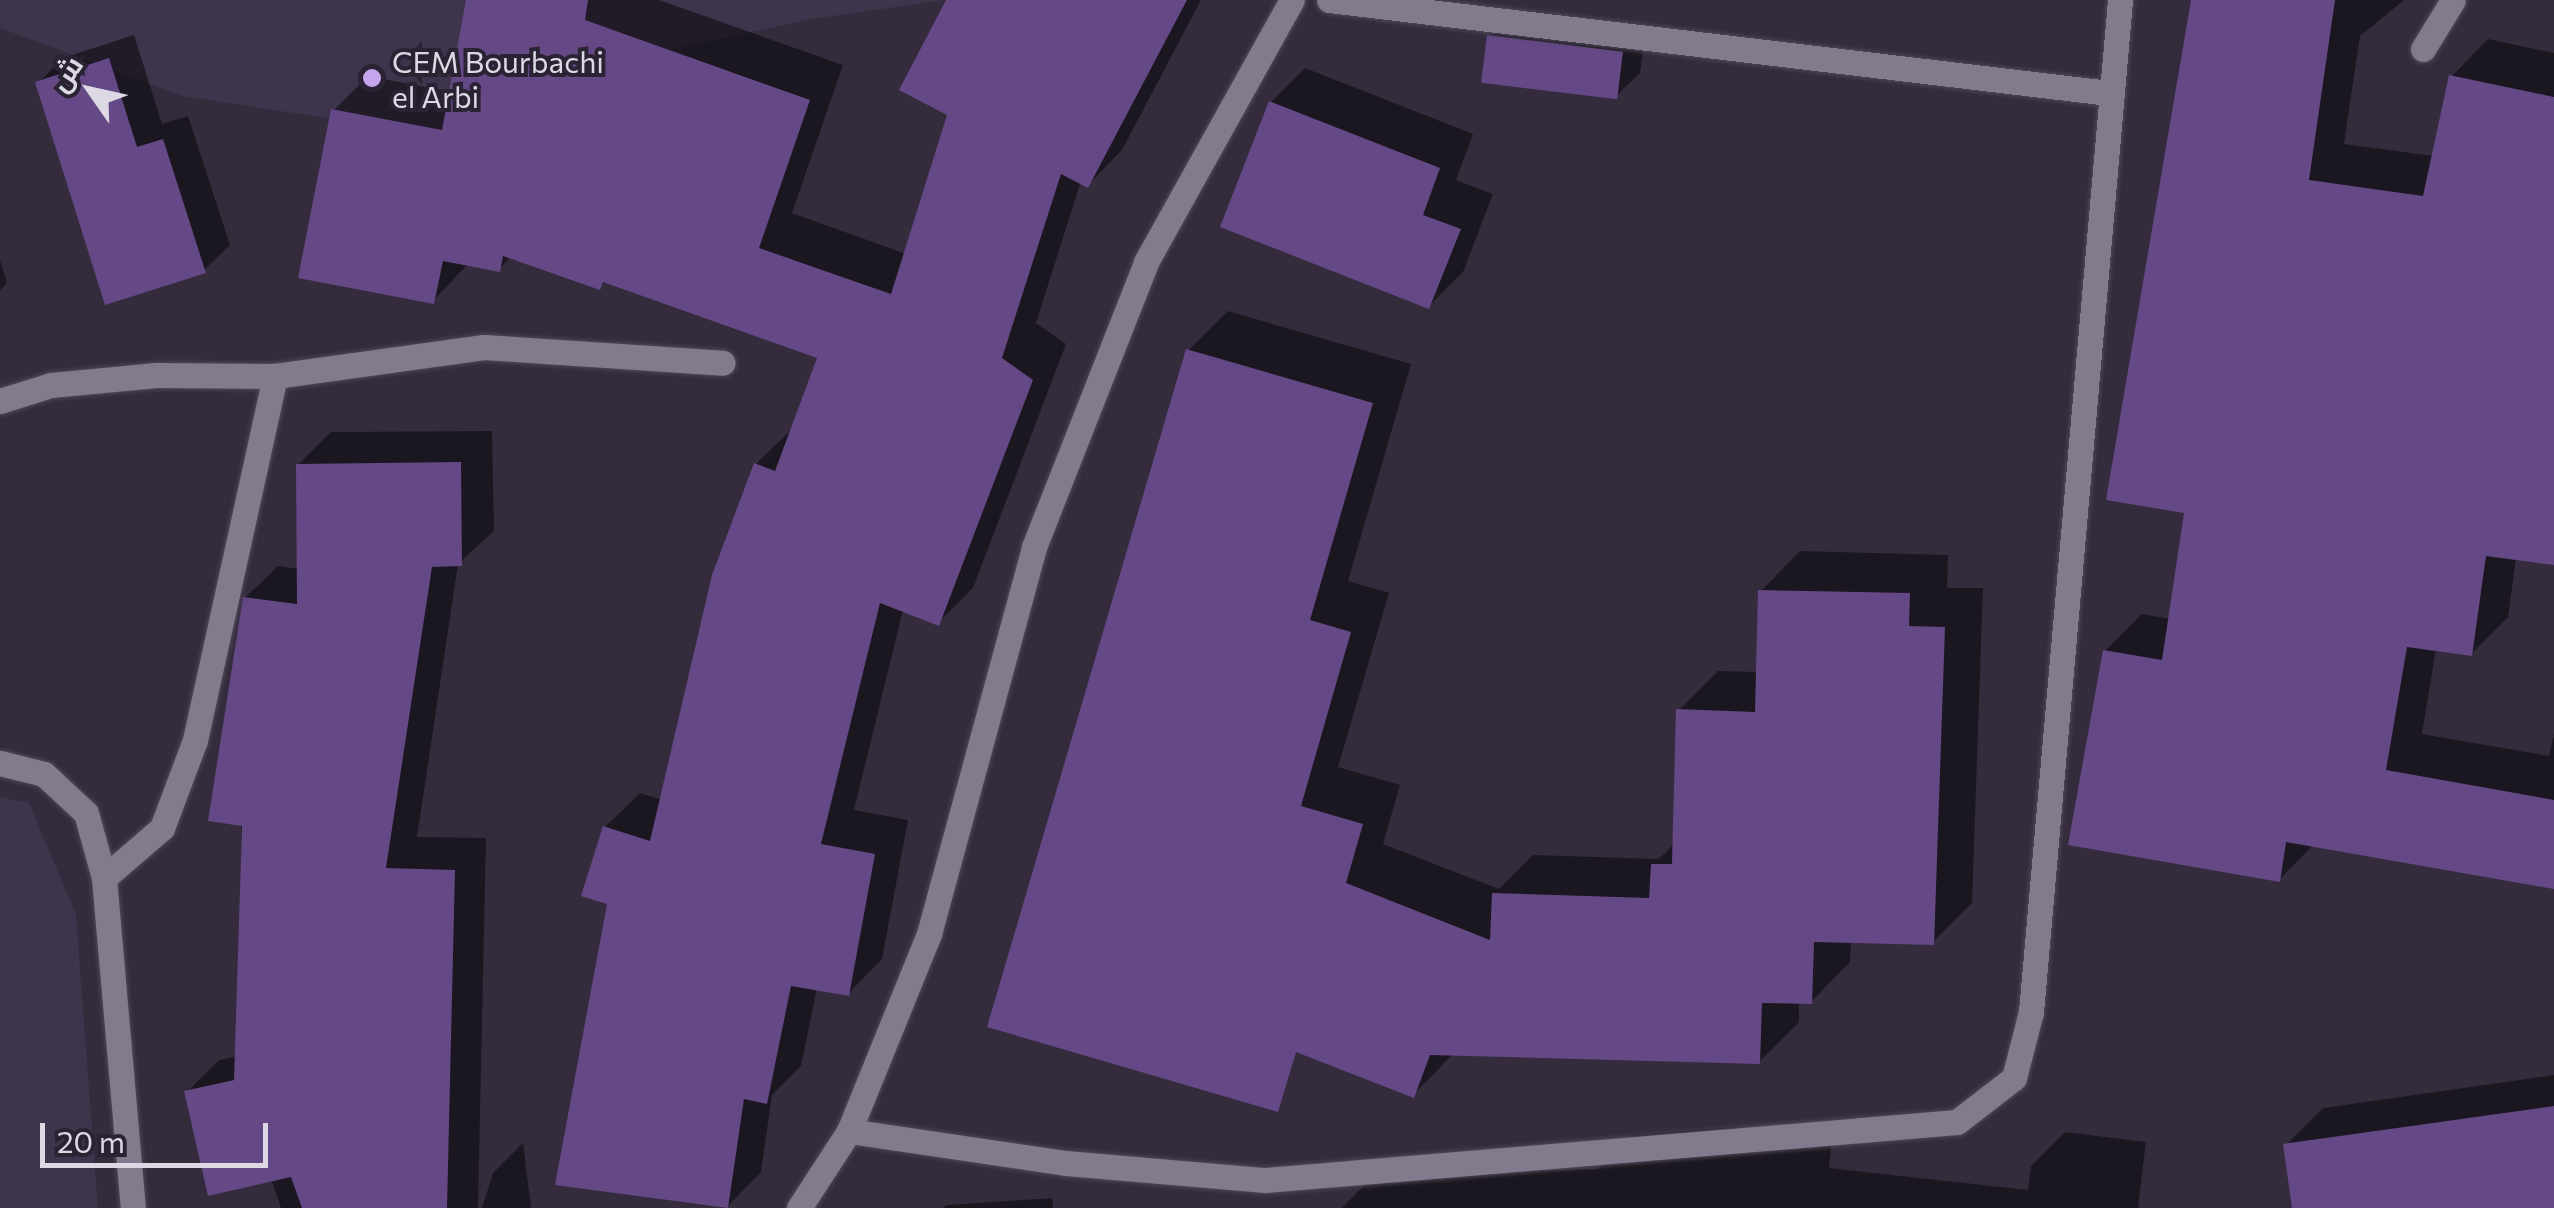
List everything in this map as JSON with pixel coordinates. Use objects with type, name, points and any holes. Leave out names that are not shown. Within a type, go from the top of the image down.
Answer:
[{"type":"street","points":[[799,1208],[849,1131],[929,934],[1041,530],[1146,262],[1292,0]]},
{"type":"street","points":[[1328,0],[2108,93]]},
{"type":"street","points":[[849,1131],[1066,1163],[1264,1180],[1957,1122],[2014,1078],[2031,1012],[2108,93],[2120,0]]},
{"type":"street","points":[[2422,49],[2453,0]]},
{"type":"street","points":[[0,401],[50,386],[156,375],[274,376],[484,347],[722,363]]},
{"type":"street","points":[[104,878],[162,828],[195,740],[274,376]]},
{"type":"street","points":[[0,763],[44,774],[86,813],[104,878],[133,1208]]},
{"type":"shaded area","name":"CEM Bourbachi el Arbi","points":[[0,0],[945,0],[812,19],[616,61],[459,138],[182,96],[0,28]]},
{"type":"shaded area","points":[[0,797],[29,803],[76,915],[98,1208],[0,1208]]},
{"type":"building","points":[[466,0],[588,0],[585,20],[810,100],[759,248],[891,294],[947,115],[899,90],[946,0],[1187,0],[1088,188],[1061,174],[1002,358],[1033,380],[939,626],[880,603],[821,844],[875,854],[849,996],[791,986],[767,1104],[744,1099],[728,1208],[555,1185],[607,904],[581,896],[603,826],[650,841],[712,575],[754,463],[775,471],[817,358],[603,282],[600,290],[503,256],[500,272],[443,261],[434,304],[298,278],[331,109],[442,130]]},
{"type":"building","points":[[2191,0],[2335,0],[2309,180],[2423,196],[2449,75],[2554,97],[2554,565],[2486,556],[2472,656],[2407,647],[2386,770],[2554,800],[2554,889],[2286,842],[2280,882],[2068,845],[2103,650],[2162,660],[2184,513],[2106,500]]},
{"type":"building","points":[[1487,35],[1623,52],[1617,99],[1481,83]]},
{"type":"building","points":[[109,58],[137,147],[163,139],[206,273],[105,305],[35,82]]},
{"type":"building","points":[[1269,101],[1440,168],[1423,215],[1461,229],[1429,309],[1220,227]]},
{"type":"building","points":[[1186,349],[1373,403],[1310,620],[1351,632],[1301,806],[1363,824],[1346,883],[1490,940],[1492,893],[1649,898],[1651,864],[1672,864],[1676,709],[1755,712],[1758,590],[1910,593],[1909,626],[1945,627],[1934,945],[1814,942],[1812,1004],[1762,1003],[1760,1064],[1430,1055],[1414,1098],[1296,1052],[1278,1112],[987,1027]]},
{"type":"building","points":[[461,462],[462,566],[432,567],[386,868],[455,870],[447,1208],[302,1208],[291,1177],[208,1196],[184,1091],[234,1080],[242,826],[208,821],[243,597],[297,604],[296,464]]},
{"type":"building","points":[[2554,1106],[2554,1208],[2292,1208],[2283,1144]]},
{"type":"place","name":"CEM Bourbachi el Arbi","points":[[372,78]]}]
